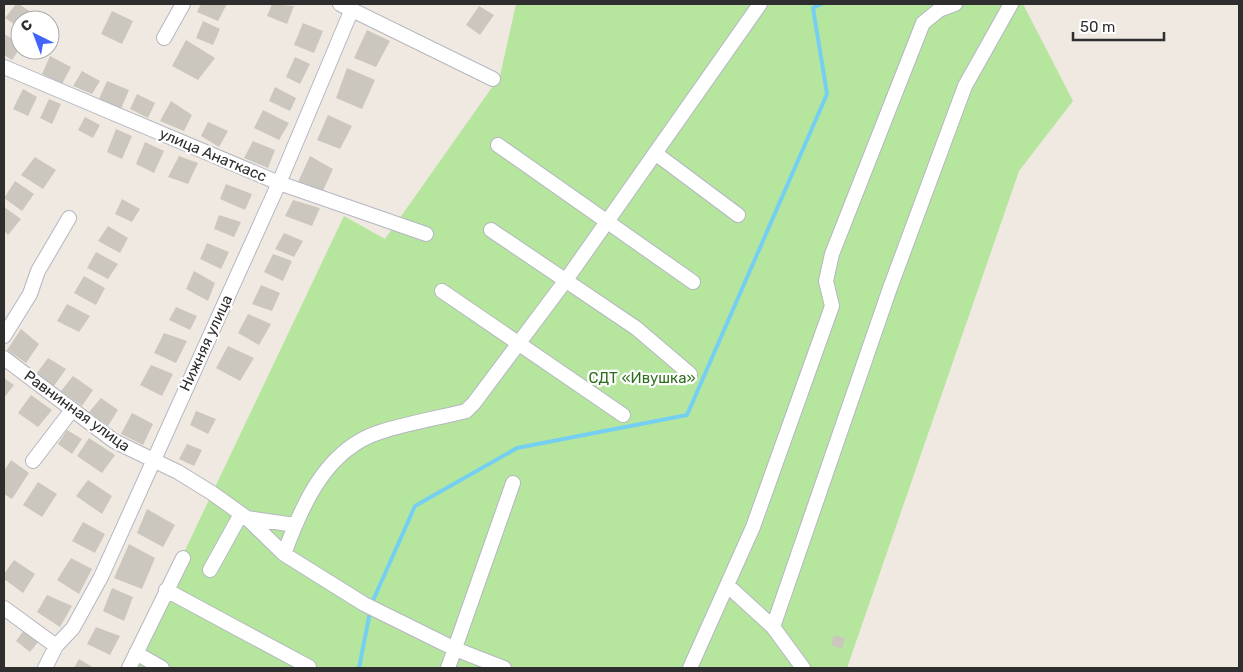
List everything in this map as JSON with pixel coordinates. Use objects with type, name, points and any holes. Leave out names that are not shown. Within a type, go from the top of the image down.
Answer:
[{"type":"street","points":[[164,38],[183,4]]},
{"type":"street","points":[[284,554],[295,525],[316,484],[339,456],[358,442],[379,432],[466,411],[474,403],[566,280],[760,4]]},
{"type":"street","points":[[690,668],[753,527],[832,306],[826,281],[832,254],[923,24],[939,10],[955,4]]},
{"type":"street","points":[[773,627],[890,288],[962,95],[1011,4]]},
{"type":"street","points":[[346,6],[493,80]]},
{"type":"street","name":"Нижняя улица","points":[[45,668],[56,646],[73,628],[101,577],[279,183],[346,6]]},
{"type":"street","name":"улица Анаткасс","points":[[4,67],[279,183],[426,234]]},
{"type":"street","points":[[498,145],[606,223],[693,282]]},
{"type":"street","points":[[655,153],[738,215]]},
{"type":"street","points":[[4,336],[30,294],[38,271],[68,218]]},
{"type":"street","points":[[491,230],[636,328],[690,374]]},
{"type":"street","points":[[442,291],[623,415]]},
{"type":"street","name":"Равнинная улица","points":[[4,358],[114,441],[212,493],[244,516],[284,554],[364,604],[455,649],[504,668]]},
{"type":"street","points":[[33,461],[72,410]]},
{"type":"street","points":[[448,668],[513,483]]},
{"type":"street","points":[[210,570],[244,516],[295,525]]},
{"type":"street","points":[[128,668],[183,558]]},
{"type":"street","points":[[726,585],[773,627],[803,668]]},
{"type":"street","points":[[166,590],[309,667]]},
{"type":"street","points":[[4,608],[56,646]]},
{"type":"street","points":[[136,653],[162,668]]},
{"type":"green space","name":"СДТ «Ивушка»","points":[[516,4],[1023,4],[1073,101],[1019,171],[847,668],[129,668],[344,216],[385,239],[500,76]]},
{"type":"building","points":[[16,4],[19,4],[28,10],[11,10]]},
{"type":"building","points":[[201,4],[227,4],[218,21],[197,12]]},
{"type":"building","points":[[272,4],[294,6],[287,24],[267,16]]},
{"type":"building","points":[[479,6],[494,15],[480,35],[466,25]]},
{"type":"building","points":[[112,11],[133,21],[122,44],[101,34]]},
{"type":"building","points":[[10,12],[10,21],[5,18]]},
{"type":"building","points":[[203,21],[220,29],[213,45],[196,38]]},
{"type":"building","points":[[303,23],[323,31],[314,53],[294,45]]},
{"type":"building","points":[[367,30],[390,41],[376,67],[354,58]]},
{"type":"building","points":[[4,34],[10,37],[10,59],[4,55]]},
{"type":"building","points":[[186,40],[215,58],[198,80],[172,66]]},
{"type":"building","points":[[295,57],[310,64],[300,84],[286,77]]},
{"type":"building","points":[[48,60],[58,60],[71,67],[62,84],[42,74]]},
{"type":"building","points":[[347,68],[375,80],[362,109],[336,98]]},
{"type":"building","points":[[82,71],[100,81],[92,94],[73,86]]},
{"type":"building","points":[[107,81],[129,90],[121,109],[99,99]]},
{"type":"building","points":[[275,87],[296,98],[290,111],[269,101]]},
{"type":"building","points":[[23,89],[37,97],[28,116],[13,109]]},
{"type":"building","points":[[137,94],[155,103],[148,118],[130,109]]},
{"type":"building","points":[[49,99],[61,104],[52,124],[40,118]]},
{"type":"building","points":[[171,101],[192,115],[184,131],[160,121]]},
{"type":"building","points":[[263,110],[289,123],[279,140],[254,128]]},
{"type":"building","points":[[328,115],[352,126],[340,149],[317,140]]},
{"type":"building","points":[[85,117],[100,125],[93,138],[78,130]]},
{"type":"building","points":[[208,122],[228,131],[219,147],[201,136]]},
{"type":"building","points":[[116,129],[132,136],[122,159],[107,152]]},
{"type":"building","points":[[253,141],[275,150],[268,168],[244,158]]},
{"type":"building","points":[[145,142],[164,151],[154,173],[136,164]]},
{"type":"building","points":[[179,156],[198,163],[188,184],[168,177]]},
{"type":"building","points":[[310,156],[333,169],[322,193],[298,182]]},
{"type":"building","points":[[35,157],[56,170],[43,189],[21,175]]},
{"type":"building","points":[[15,181],[34,194],[22,211],[4,198]]},
{"type":"building","points":[[226,184],[252,194],[245,210],[220,199]]},
{"type":"building","points":[[122,199],[140,209],[132,222],[115,214]]},
{"type":"building","points":[[293,200],[320,208],[312,226],[285,216]]},
{"type":"building","points":[[4,207],[21,219],[8,235],[4,231]]},
{"type":"building","points":[[219,215],[241,222],[234,237],[214,229]]},
{"type":"building","points":[[108,226],[128,238],[120,253],[98,241]]},
{"type":"building","points":[[284,233],[303,241],[294,257],[275,249]]},
{"type":"building","points":[[207,243],[229,252],[221,269],[200,259]]},
{"type":"building","points":[[96,252],[118,264],[108,279],[87,268]]},
{"type":"building","points":[[273,254],[292,261],[283,281],[264,272]]},
{"type":"building","points":[[194,271],[215,283],[208,301],[186,289]]},
{"type":"building","points":[[84,276],[105,288],[96,305],[74,293]]},
{"type":"building","points":[[261,285],[280,293],[272,311],[252,304]]},
{"type":"building","points":[[67,304],[90,316],[79,332],[57,321]]},
{"type":"building","points":[[176,307],[197,316],[190,330],[169,320]]},
{"type":"building","points":[[248,314],[271,324],[259,345],[238,333]]},
{"type":"building","points":[[21,329],[39,344],[26,363],[7,350]]},
{"type":"building","points":[[164,333],[187,341],[176,363],[154,353]]},
{"type":"building","points":[[228,346],[254,358],[240,381],[216,368]]},
{"type":"building","points":[[48,358],[66,369],[54,386],[37,373]]},
{"type":"building","points":[[151,365],[173,374],[162,396],[140,385]]},
{"type":"building","points":[[73,376],[93,390],[82,406],[61,391]]},
{"type":"building","points":[[4,378],[14,385],[4,398]]},
{"type":"building","points":[[31,395],[52,410],[38,427],[18,413]]},
{"type":"building","points":[[101,398],[118,410],[108,426],[89,412]]},
{"type":"building","points":[[196,411],[216,419],[208,434],[190,425]]},
{"type":"building","points":[[132,413],[153,424],[143,445],[121,434]]},
{"type":"building","points":[[67,430],[82,439],[72,454],[58,444]]},
{"type":"building","points":[[89,438],[115,455],[102,473],[77,456]]},
{"type":"building","points":[[187,444],[202,450],[194,466],[179,459]]},
{"type":"building","points":[[11,460],[29,473],[12,499],[4,494],[4,471]]},
{"type":"building","points":[[88,480],[112,496],[102,514],[76,496]]},
{"type":"building","points":[[38,482],[57,494],[42,517],[23,505]]},
{"type":"building","points":[[147,509],[175,525],[163,547],[137,533]]},
{"type":"building","points":[[83,522],[105,534],[95,553],[72,541]]},
{"type":"building","points":[[129,544],[155,558],[142,589],[114,578]]},
{"type":"building","points":[[71,558],[92,569],[79,594],[57,580]]},
{"type":"building","points":[[14,560],[35,574],[23,593],[4,579],[4,574]]},
{"type":"building","points":[[112,588],[133,597],[124,621],[103,611]]},
{"type":"building","points":[[47,595],[72,606],[60,627],[37,612]]},
{"type":"building","points":[[96,627],[120,636],[110,655],[87,644]]},
{"type":"building","points":[[24,630],[39,641],[30,652],[16,641]]},
{"type":"building","points":[[834,635],[845,638],[842,649],[831,645]]},
{"type":"building","points":[[79,659],[94,668],[74,668]]},
{"type":"waterway","points":[[371,605],[415,506],[517,448],[687,415],[827,94],[813,8],[821,4]]},
{"type":"waterway","points":[[359,668],[370,612]]}]
